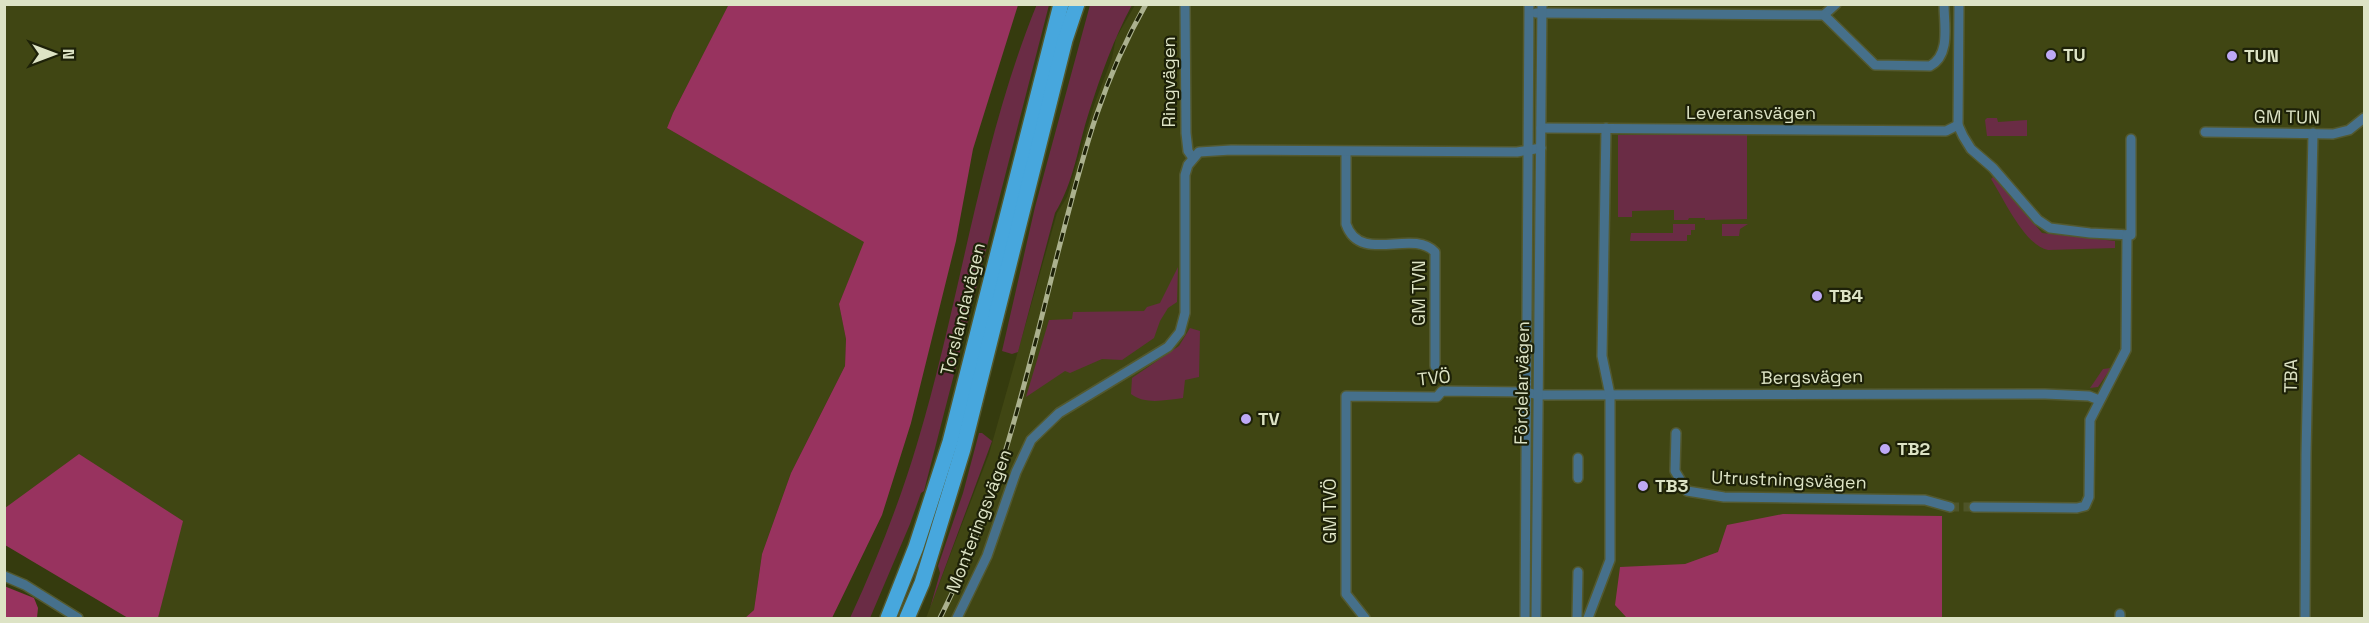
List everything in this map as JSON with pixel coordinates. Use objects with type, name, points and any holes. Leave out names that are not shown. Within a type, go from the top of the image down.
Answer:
[{"type":"main road","name":"Torslandavägen","points":[[888,618],[916,547],[950,442],[1061,4]]},
{"type":"main road","name":"Torslandavägen","points":[[907,618],[922,583],[963,449],[1065,40],[1077,4]]},
{"type":"street","name":"Ringvägen","points":[[1185,4],[1186,133],[1188,151],[1192,158]]},
{"type":"street","points":[[1824,15],[1836,4]]},
{"type":"street","points":[[1533,9],[1824,15],[1875,65],[1930,66],[1943,53],[1944,4]]},
{"type":"street","points":[[1959,4],[1959,125],[1971,149],[1993,168],[2038,220],[2050,228],[2129,235]]},
{"type":"street","points":[[1532,150],[1541,128],[1533,9]]},
{"type":"street","points":[[1532,150],[1533,9]]},
{"type":"street","name":"GM TUN","points":[[2205,132],[2332,134],[2349,130],[2364,118]]},
{"type":"street","name":"Leveransvägen","points":[[1541,128],[1946,131],[1959,125]]},
{"type":"street","points":[[1588,618],[1610,560],[1610,395],[1602,356],[1606,128]]},
{"type":"street","name":"TBA","points":[[2305,618],[2306,442],[2313,133]]},
{"type":"street","points":[[1974,507],[2077,508],[2085,506],[2089,497],[2090,420],[2126,350],[2131,139]]},
{"type":"street","points":[[1192,158],[1199,152],[1213,151],[1532,150]]},
{"type":"street","name":"Fördelarvägen","points":[[1525,618],[1526,392],[1532,150]]},
{"type":"street","name":"Fördelarvägen","points":[[1532,150],[1538,395],[1536,618]]},
{"type":"street","name":"GM TVN","points":[[1346,152],[1346,224],[1355,240],[1372,244],[1422,245],[1436,252],[1436,366]]},
{"type":"street","name":"Monteringsvägen","points":[[957,618],[987,556],[1019,463],[1031,440],[1059,413],[1167,347],[1180,332],[1185,313],[1185,175],[1192,158]]},
{"type":"street","name":"TVÖ","points":[[1346,396],[1437,397],[1442,391],[1526,392]]},
{"type":"street","name":"Bergsvägen","points":[[1526,392],[1538,395],[2044,394],[2089,396],[2099,400]]},
{"type":"street","name":"GM TVÖ","points":[[1346,396],[1346,594],[1365,618]]},
{"type":"street","name":"Utrustningsvägen","points":[[1676,433],[1675,471],[1687,491],[1724,498],[1925,500],[1950,507]]},
{"type":"street","points":[[1578,458],[1578,478]]},
{"type":"street","points":[[1577,618],[1578,572]]},
{"type":"street","points":[[4,576],[26,585],[64,614],[78,618]]},
{"type":"shaded area","points":[[729,4],[1018,5],[973,149],[956,241],[911,423],[882,515],[832,618],[745,618],[754,610],[762,554],[791,473],[845,366],[846,339],[839,304],[864,242],[667,128]]},
{"type":"shaded area","points":[[1037,4],[1049,5],[924,491],[921,493],[870,618],[850,618],[903,489],[917,444],[1000,112]]},
{"type":"shaded area","points":[[5,5],[729,5],[667,128],[865,242],[839,304],[846,339],[845,366],[791,473],[762,554],[754,610],[745,618],[158,618],[182,520],[5,508]]},
{"type":"shaded area","points":[[1090,5],[1132,5],[1098,84],[1067,189],[1055,213],[1018,352],[1012,354],[1002,351],[1035,207]]},
{"type":"shaded area","points":[[1135,5],[2364,5],[2364,618],[926,618],[989,454],[1057,213],[1067,197],[1094,105],[1112,58],[1116,38]]},
{"type":"shaded area","points":[[1997,118],[1998,122],[2027,120],[2027,136],[1987,136],[1985,120]]},
{"type":"shaded area","points":[[1747,134],[1747,219],[1674,220],[1674,210],[1632,211],[1632,217],[1618,217],[1618,135]]},
{"type":"shaded area","points":[[1994,176],[2042,233],[2115,241],[2115,248],[2048,250],[2039,247],[2023,231],[2016,220],[1991,179]]},
{"type":"shaded area","points":[[1673,224],[1695,224],[1695,230],[1691,230],[1691,235],[1687,235],[1687,241],[1630,241],[1631,233],[1673,233]]},
{"type":"shaded area","points":[[1722,224],[1748,224],[1740,229],[1739,236],[1722,236]]},
{"type":"shaded area","points":[[1178,267],[1177,302],[1168,308],[1154,338],[1122,360],[1102,359],[1070,373],[1065,371],[1026,397],[1049,320],[1072,319],[1073,312],[1144,311],[1147,307],[1160,303]]},
{"type":"shaded area","points":[[1190,328],[1200,331],[1199,377],[1185,380],[1183,398],[1149,401],[1131,394],[1132,378],[1179,346]]},
{"type":"shaded area","points":[[2111,368],[2098,387],[2090,388],[2103,369]]},
{"type":"shaded area","points":[[979,433],[992,441],[930,608],[940,573],[938,566],[963,493]]},
{"type":"shaded area","points":[[79,454],[183,521],[158,618],[128,618],[5,545],[5,508]]},
{"type":"shaded area","points":[[1783,514],[1942,516],[1942,618],[1631,618],[1626,617],[1615,605],[1620,567],[1685,564],[1718,552],[1727,525]]},
{"type":"shaded area","points":[[4,586],[34,598],[38,608],[37,618],[5,618]]},
{"type":"tunnel","points":[[1950,507],[1974,507]]},
{"type":"railway","points":[[940,618],[978,531],[1009,440],[1092,127],[1115,66],[1146,4]]},
{"type":"place","name":"TU","points":[[2051,55]]},
{"type":"place","name":"TUN","points":[[2232,56]]},
{"type":"place","name":"TB4","points":[[1817,296]]},
{"type":"place","name":"TV","points":[[1246,419]]},
{"type":"place","name":"TB2","points":[[1885,449]]},
{"type":"place","name":"TB3","points":[[1643,486]]}]
